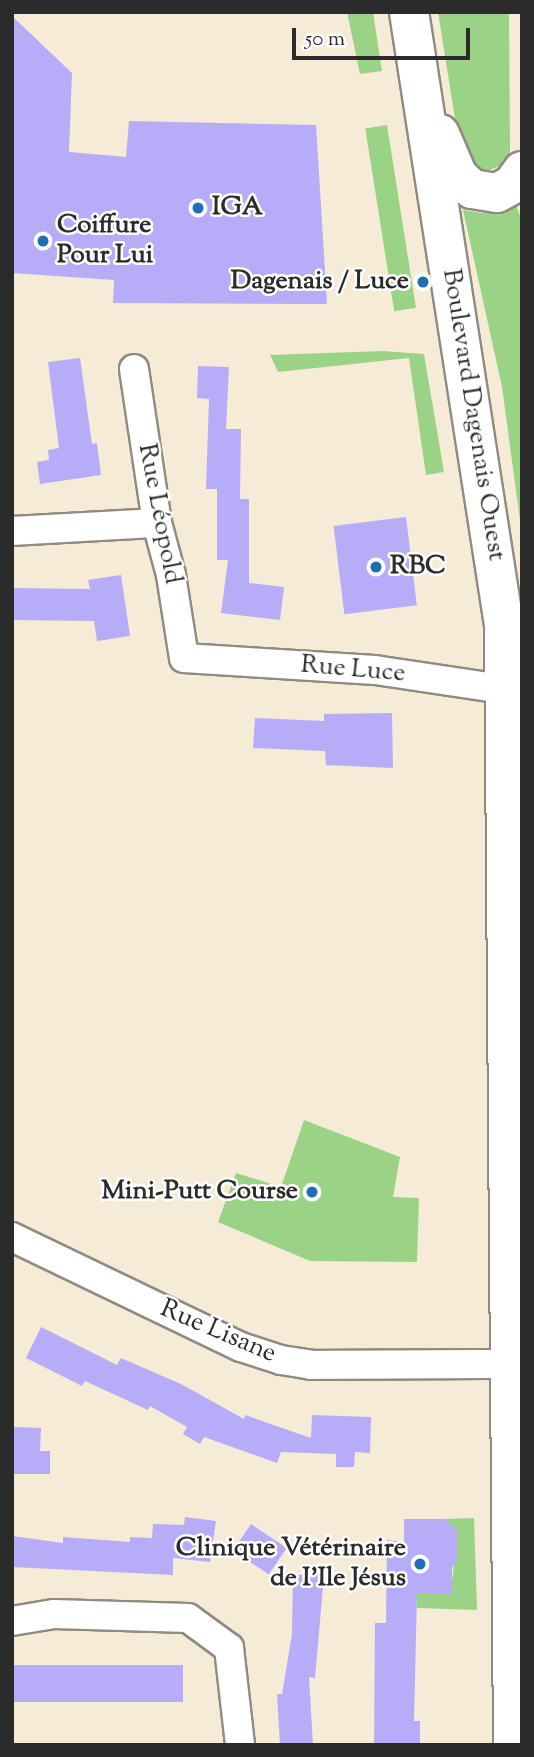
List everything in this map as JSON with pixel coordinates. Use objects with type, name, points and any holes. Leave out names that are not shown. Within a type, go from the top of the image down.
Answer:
[{"type":"main road","name":"Boulevard Dagenais Ouest","points":[[409,12],[500,590],[513,690],[516,1364],[513,1745]]},
{"type":"main road","points":[[420,87],[454,169],[465,184],[480,192],[498,193],[513,184],[522,171]]},
{"type":"street","name":"Rue Léopold","points":[[134,369],[156,523],[171,575],[184,658]]},
{"type":"street","points":[[12,531],[156,523]]},
{"type":"street","name":"Rue Luce","points":[[184,658],[366,669],[513,690]]},
{"type":"street","name":"Rue Lisane","points":[[14,1243],[241,1347],[281,1360],[311,1365],[516,1364]]},
{"type":"street","points":[[12,1621],[54,1614],[188,1618],[229,1648],[240,1745]]},
{"type":"green space","points":[[347,12],[373,12],[382,71],[360,74]]},
{"type":"green space","points":[[438,12],[509,12],[510,152],[502,165],[485,172],[472,164],[459,144]]},
{"type":"green space","points":[[387,125],[416,308],[394,311],[365,128]]},
{"type":"green space","points":[[516,205],[522,221],[522,535],[502,387],[463,210],[483,213]]},
{"type":"green space","points":[[383,351],[424,354],[444,472],[426,475],[409,358],[278,372],[270,355]]},
{"type":"green space","name":"Mini-Putt Course","points":[[304,1120],[400,1157],[393,1197],[419,1198],[417,1262],[310,1261],[218,1222],[236,1173],[281,1187]]},
{"type":"green space","points":[[474,1518],[477,1610],[417,1608],[417,1593],[451,1593],[457,1530],[445,1519]]},
{"type":"building","points":[[12,16],[72,73],[69,152],[126,157],[129,121],[316,125],[327,304],[113,303],[114,280],[12,273]]},
{"type":"building","points":[[80,358],[92,444],[97,443],[101,475],[40,484],[37,462],[49,460],[48,450],[59,448],[48,362]]},
{"type":"building","points":[[198,366],[229,367],[226,429],[241,429],[240,499],[249,499],[249,583],[284,587],[280,620],[221,613],[228,560],[217,560],[217,489],[206,489],[209,399],[197,398]]},
{"type":"building","name":"RBC","points":[[406,517],[417,605],[344,614],[334,526]]},
{"type":"building","points":[[121,575],[130,636],[97,641],[94,621],[12,620],[12,588],[90,589],[88,580]]},
{"type":"building","points":[[392,713],[393,768],[326,765],[325,751],[253,748],[255,718],[324,721],[324,714]]},
{"type":"building","points":[[41,1327],[117,1365],[121,1358],[183,1385],[244,1419],[245,1415],[311,1438],[312,1415],[371,1417],[370,1453],[355,1452],[354,1467],[336,1467],[336,1454],[281,1452],[277,1463],[204,1437],[200,1444],[183,1434],[187,1427],[150,1406],[148,1410],[85,1381],[82,1386],[26,1358]]},
{"type":"building","points":[[12,1427],[41,1428],[40,1451],[50,1451],[50,1474],[12,1474]]},
{"type":"building","points":[[185,1517],[216,1521],[210,1562],[173,1558],[173,1575],[12,1567],[12,1536],[63,1543],[63,1537],[130,1542],[130,1537],[152,1538],[153,1524],[184,1525]]},
{"type":"building","points":[[404,1519],[445,1519],[457,1530],[457,1560],[452,1568],[452,1594],[417,1593],[414,1721],[420,1721],[420,1745],[374,1745],[375,1623],[386,1623],[387,1540],[404,1542]]},
{"type":"building","points":[[251,1524],[287,1548],[269,1575],[233,1551]]},
{"type":"building","points":[[293,1575],[324,1575],[315,1678],[309,1677],[313,1745],[280,1745],[277,1694],[282,1694],[292,1634]]},
{"type":"building","points":[[12,1665],[183,1665],[183,1702],[12,1702]]},
{"type":"place","name":"IGA","points":[[198,208]]},
{"type":"place","name":"Coiffure Pour Lui","points":[[43,241]]},
{"type":"place","name":"Dagenais / Luce","points":[[423,282]]},
{"type":"place","name":"RBC","points":[[376,567]]},
{"type":"place","name":"Mini-Putt Course","points":[[312,1192]]},
{"type":"place","name":"Clinique Vétérinaire de I'Ile Jésus","points":[[420,1564]]}]
